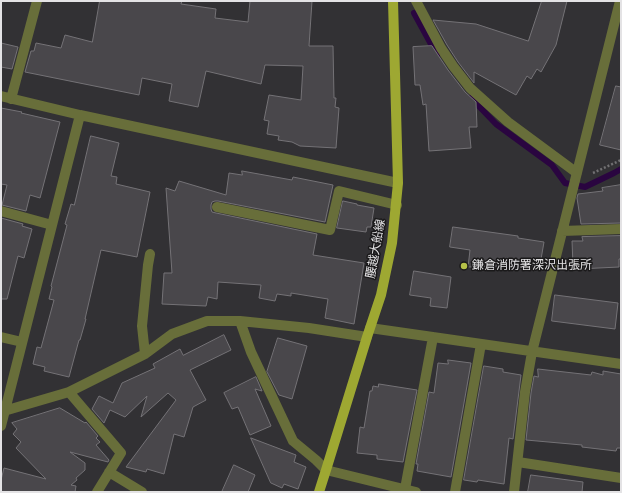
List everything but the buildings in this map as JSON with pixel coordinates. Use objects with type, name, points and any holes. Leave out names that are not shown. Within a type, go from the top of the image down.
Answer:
[{"type":"main road","name":"腰越大船線","points":[[319,492],[381,295],[391,250],[397,205],[398,184],[393,1]]},
{"type":"street","points":[[11,99],[37,1]]},
{"type":"street","points":[[416,1],[441,48],[470,88],[508,122],[577,173]]},
{"type":"street","points":[[514,492],[532,352],[620,1]]},
{"type":"street","points":[[1,96],[80,115],[398,184]]},
{"type":"street","points":[[1,426],[3,411],[80,115]]},
{"type":"street","points":[[217,207],[330,230],[339,191],[397,205]]},
{"type":"street","points":[[1,211],[52,225]]},
{"type":"street","points":[[562,231],[621,229]]},
{"type":"street","points":[[145,354],[142,326],[150,254]]},
{"type":"street","points":[[240,321],[251,352],[293,441],[326,470],[416,492]]},
{"type":"street","points":[[3,411],[69,392],[145,354],[172,334],[207,322],[240,321],[309,328],[433,337],[621,364]]},
{"type":"street","points":[[1,337],[22,342]]},
{"type":"street","points":[[405,489],[433,337]]},
{"type":"street","points":[[455,492],[481,344]]},
{"type":"street","points":[[69,392],[121,453],[97,492]]},
{"type":"street","points":[[518,462],[621,478]]},
{"type":"street","points":[[109,472],[142,492]]},
{"type":"path","points":[[577,173],[586,176],[621,160]]},
{"type":"waterway","points":[[414,13],[437,55]]},
{"type":"waterway","points":[[471,98],[496,124],[552,165],[565,183],[585,187],[621,169]]},
{"type":"place","name":"鎌倉消防署深沢出張所","points":[[464,266]]}]
